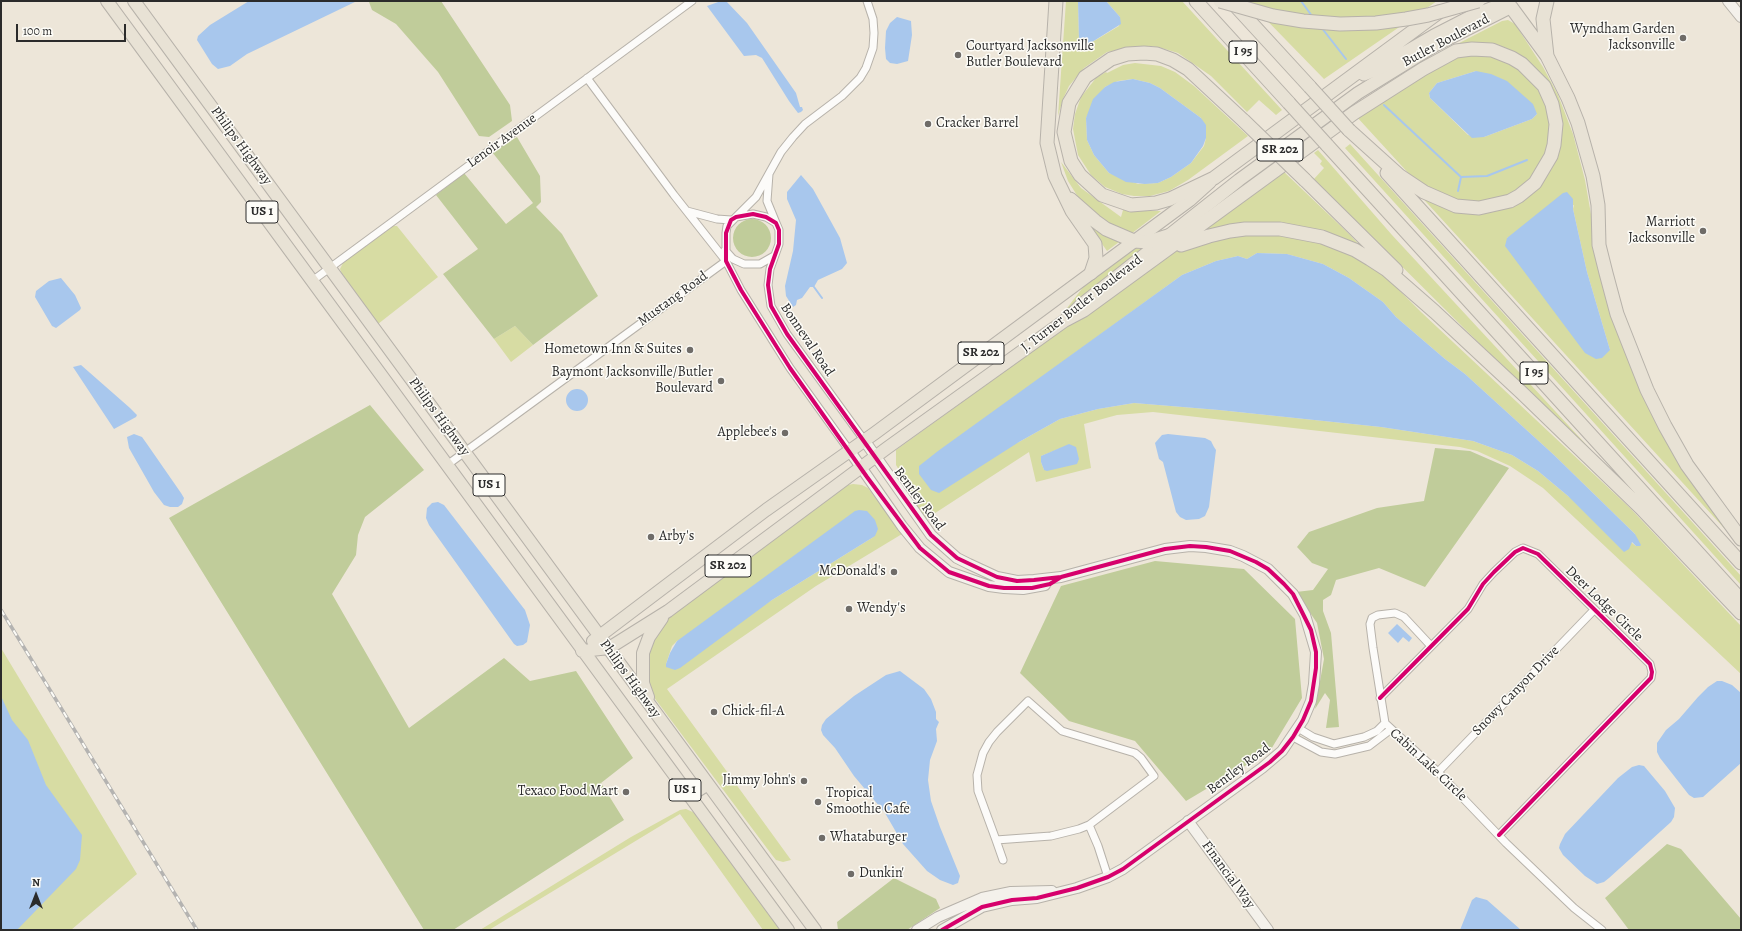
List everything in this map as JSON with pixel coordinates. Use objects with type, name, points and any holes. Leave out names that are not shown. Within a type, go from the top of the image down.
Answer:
[{"type":"highway","points":[[1056,1],[1047,143],[1055,176],[1072,211],[1095,244],[1096,258],[1091,273]]},
{"type":"highway","name":"I 95","points":[[1196,1],[1741,600]]},
{"type":"highway","points":[[1220,1],[1273,16],[1302,21],[1340,24],[1376,23],[1406,19],[1435,14],[1478,1]]},
{"type":"highway","name":"I 95","points":[[1231,1],[1741,563]]},
{"type":"highway","name":"Butler Boulevard","points":[[1346,82],[1456,1]]},
{"type":"highway","points":[[1547,1],[1542,19],[1547,56]]},
{"type":"highway","points":[[1346,82],[1381,67],[1434,36],[1481,12],[1496,7],[1517,4],[1547,56],[1568,98],[1585,144],[1598,206],[1599,245],[1617,314],[1631,354],[1665,426],[1687,465],[1741,539]]},
{"type":"highway","points":[[1067,319],[1084,310],[1354,113],[1423,68],[1456,51],[1472,49],[1492,50],[1512,58],[1522,64],[1544,86],[1552,104],[1556,124],[1554,145],[1551,156],[1535,183],[1519,196],[1510,201],[1479,208],[1456,206],[1428,194],[1400,176],[1349,130]]},
{"type":"highway","points":[[1214,178],[1170,199],[1156,203],[1131,205],[1102,195],[1080,175],[1071,161],[1066,147],[1064,132],[1065,117],[1069,103],[1076,89],[1085,77],[1111,59],[1127,54],[1157,54],[1173,60],[1188,69],[1305,180],[1435,312],[1641,508],[1741,613]]},
{"type":"highway","name":"J. Turner Butler Boulevard","points":[[1214,178],[1346,82]]},
{"type":"highway","points":[[1064,194],[1106,229],[1134,241],[1149,242],[1171,235]]},
{"type":"highway","points":[[1161,254],[1187,242],[1230,231],[1261,228],[1301,232],[1322,237],[1355,250],[1386,270],[1435,312]]},
{"type":"main road","name":"Philips Highway","points":[[107,1],[788,930]]},
{"type":"main road","name":"Philips Highway","points":[[134,1],[815,930]]},
{"type":"main road","name":"Butler Boulevard","points":[[1392,71],[1434,46],[1517,4]]},
{"type":"main road","name":"J. Turner Butler Boulevard","points":[[582,651],[609,648],[668,611],[875,457],[1067,319],[1081,305],[1239,180],[1392,71]]},
{"type":"main road","points":[[243,186],[260,173]]},
{"type":"main road","name":"J. Turner Butler Boulevard","points":[[582,651],[766,510],[864,440],[1190,200],[1214,178]]},
{"type":"main road","points":[[651,708],[643,683],[643,654],[654,628],[668,611]]},
{"type":"main road","points":[[689,796],[708,784]]},
{"type":"street","name":"Lenoir Avenue","points":[[312,281],[692,1]]},
{"type":"street","points":[[734,219],[751,204],[781,152],[804,124],[842,96],[860,78],[870,60],[874,33],[873,19],[867,1]]},
{"type":"street","points":[[1728,1],[1741,17]]},
{"type":"street","name":"Bonneval Road","points":[[587,78],[726,261],[741,290],[790,368],[861,468]]},
{"type":"street","name":"Bonneval Road","points":[[769,174],[767,201],[779,230],[779,244],[770,269],[768,285],[771,306],[787,334],[875,457]]},
{"type":"street","points":[[687,211],[717,219],[734,219],[753,214],[766,217],[776,223]]},
{"type":"street","name":"Bonneval Road","points":[[726,261],[726,233],[734,219]]},
{"type":"street","points":[[725,249],[733,259],[744,264],[760,264],[774,256]]},
{"type":"street","name":"Mustang Road","points":[[447,465],[726,261]]},
{"type":"street","name":"Bentley Road","points":[[875,457],[931,535],[957,558],[997,577],[1017,581],[1061,577],[1165,550],[1190,546],[1206,546],[1230,551],[1268,569],[1284,584],[1296,599],[1311,630],[1316,652],[1316,668],[1311,701],[1292,737],[1282,751],[1270,762],[1122,869],[1108,877],[1062,892],[1037,898],[1012,900],[982,907],[942,930]]},
{"type":"street","name":"Bentley Road","points":[[861,468],[920,548],[949,572],[970,580],[1004,588],[1042,586],[1061,577]]},
{"type":"street","name":"Deer Lodge Circle","points":[[1380,698],[1468,609],[1483,584],[1494,572],[1515,552],[1523,548],[1538,554],[1650,664],[1652,672],[1651,678],[1499,835]]},
{"type":"street","name":"Snowy Canyon Drive","points":[[1438,772],[1594,610]]},
{"type":"street","name":"Cabin Lake Circle","points":[[1431,646],[1404,617],[1395,613],[1378,615],[1372,618],[1370,624],[1385,724],[1438,772],[1499,835],[1574,908],[1600,929]]},
{"type":"street","points":[[996,840],[1064,834],[1089,825],[1154,776],[1141,758],[1135,753],[1062,731],[1028,701],[997,732],[983,753],[977,775],[978,791],[1003,860]]},
{"type":"street","points":[[1298,728],[1313,737],[1334,744],[1365,737],[1377,731],[1385,724]]},
{"type":"street","points":[[1292,737],[1321,752],[1335,754],[1369,746],[1390,730]]},
{"type":"street","name":"Financial Way","points":[[1188,821],[1268,930]]},
{"type":"street","points":[[1089,825],[1098,846],[1108,877]]},
{"type":"street","name":"Bentley Road","points":[[917,930],[938,917],[972,901],[997,894],[1035,890],[1062,892]]},
{"type":"green space","points":[[441,1],[510,105],[512,121],[489,137],[479,136],[438,72],[396,24],[372,10],[369,2]]},
{"type":"green space","points":[[1066,1],[1078,1],[1079,40],[1084,47],[1119,26],[1120,17],[1106,1],[1182,1],[1282,110],[1276,115],[1259,100],[1247,112],[1211,76],[1178,53],[1158,47],[1139,46],[1107,52],[1084,68],[1069,86],[1058,116]]},
{"type":"green space","points":[[1248,1],[1437,1],[1324,79]]},
{"type":"green space","points":[[1508,20],[1515,24],[1543,67],[1558,95],[1573,134],[1585,180],[1597,249],[1628,353],[1734,539],[1417,192],[1431,200],[1508,205],[1555,152],[1544,78],[1528,62],[1485,46],[1373,94],[1434,56],[1502,21]],"holes":[[[1574,205],[1573,209],[1587,272],[1610,350],[1507,238]]]},
{"type":"green space","points":[[1478,53],[1513,62],[1543,93],[1552,134],[1538,173],[1511,197],[1483,204],[1446,199],[1411,176],[1356,116],[1446,59]],"holes":[[[1476,71],[1537,114],[1532,119],[1484,137],[1468,135],[1430,98],[1429,93],[1437,83]]]},
{"type":"green space","points":[[1135,63],[1161,66],[1175,72],[1194,86],[1248,136],[1188,180],[1169,191],[1150,196],[1134,196],[1122,194],[1105,187],[1091,175],[1078,155],[1073,129],[1075,114],[1081,97],[1096,78],[1123,65]],"holes":[[[1133,79],[1150,83],[1160,88],[1201,118],[1206,138],[1204,146],[1191,163],[1171,177],[1158,183],[1138,184],[1109,173],[1094,155],[1087,140],[1086,118],[1105,87],[1118,81]]]},
{"type":"green space","points":[[517,137],[540,176],[541,202],[536,207],[562,234],[598,296],[533,345],[515,326],[494,339],[443,274],[478,249],[436,195],[464,173],[506,224],[533,203],[492,152]]},
{"type":"green space","points":[[1350,144],[1741,576],[1741,585],[1345,148]]},
{"type":"green space","points":[[1318,150],[1392,235],[1606,466],[1495,359],[1314,179],[1324,168],[1320,164],[1322,161],[1314,153]]},
{"type":"green space","points":[[1061,162],[1081,188],[1121,217],[1123,210],[1161,211],[1131,234],[1110,225],[1078,197],[1068,181]]},
{"type":"green space","points":[[1282,170],[1372,258],[1287,227],[1183,241]]},
{"type":"green space","points":[[752,219],[762,222],[768,228],[771,238],[768,248],[762,254],[752,257],[742,254],[736,248],[733,238],[736,228],[742,222]]},
{"type":"green space","points":[[1086,221],[1119,241],[1119,242],[1107,251]]},
{"type":"green space","points":[[393,226],[397,226],[438,277],[378,324],[340,269],[344,261]]},
{"type":"green space","points":[[1241,233],[1293,235],[1336,247],[1383,274],[1421,312],[1631,509],[1741,626],[1741,674],[1543,488],[1510,466],[1477,451],[1460,447],[1153,412],[1117,415],[1084,424],[1091,468],[1036,482],[1029,452],[926,519],[916,504],[909,487],[897,473],[899,470],[896,465],[896,450],[1110,295],[1169,254],[1183,247]],"holes":[[[1257,253],[1287,254],[1323,264],[1349,278],[1383,302],[1396,317],[1465,374],[1554,455],[1635,534],[1636,546],[1568,496],[1538,471],[1512,455],[1473,441],[1381,427],[1219,410],[1134,403],[1098,409],[1060,419],[1019,442],[920,466],[1182,275],[1216,261],[1238,256],[1247,259]],[[1069,445],[1044,470],[1041,462],[1041,456]]]},
{"type":"green space","points":[[1136,248],[1143,249],[1064,312],[1084,286]]},
{"type":"green space","points":[[515,326],[533,345],[511,362],[494,339]]},
{"type":"green space","points":[[370,405],[424,470],[365,517],[358,535],[356,555],[332,594],[409,728],[504,658],[530,681],[576,671],[633,758],[601,783],[624,820],[453,930],[424,930],[169,518]]},
{"type":"green space","points":[[1435,448],[1470,451],[1509,468],[1425,587],[1379,568],[1336,580],[1331,595],[1323,600],[1323,611],[1331,633],[1339,727],[1326,728],[1330,700],[1325,693],[1315,709],[1324,659],[1317,623],[1296,592],[1313,590],[1328,569],[1312,563],[1297,547],[1309,532],[1377,508],[1424,501]]},
{"type":"green space","points":[[848,485],[862,485],[868,488],[902,534],[816,586],[667,689],[791,860],[783,862],[776,860],[772,855],[653,696],[648,687],[647,650],[668,618]],"holes":[[[875,536],[666,664],[672,646],[677,641]]]},
{"type":"green space","points":[[1155,561],[1244,569],[1295,619],[1302,698],[1270,751],[1186,801],[1135,741],[1069,721],[1020,673],[1061,586]]},
{"type":"green space","points":[[1,648],[137,874],[71,930],[1,930]]},
{"type":"green space","points":[[686,809],[695,813],[780,930],[763,930],[680,814],[489,930],[480,930],[631,837],[680,810]]},
{"type":"green space","points":[[1667,844],[1681,849],[1741,919],[1741,930],[1629,930],[1605,898]]},
{"type":"green space","points":[[894,878],[936,899],[940,908],[907,930],[838,930],[837,922]]},
{"type":"water","points":[[249,1],[357,1],[247,54],[230,66],[218,69],[212,64],[197,40],[198,36],[210,25]]},
{"type":"water","points":[[721,1],[726,1],[747,23],[796,93],[800,107],[802,107],[803,110],[801,112],[798,113],[789,101],[762,58],[756,55],[744,56],[707,6]]},
{"type":"water","points":[[1078,1],[1106,1],[1120,17],[1121,24],[1084,47],[1079,40]]},
{"type":"water","points":[[897,17],[911,21],[912,35],[908,61],[897,64],[890,63],[886,59],[885,48],[886,31],[890,23]]},
{"type":"water","points":[[1476,71],[1491,74],[1507,81],[1533,104],[1537,114],[1532,119],[1484,137],[1472,138],[1430,98],[1429,93],[1437,83]]},
{"type":"water","points":[[1133,79],[1150,83],[1160,88],[1201,118],[1206,125],[1206,138],[1203,146],[1191,163],[1171,177],[1158,183],[1145,184],[1126,182],[1109,173],[1094,155],[1087,140],[1086,118],[1093,99],[1105,87],[1114,82]]},
{"type":"water","points":[[801,175],[813,189],[840,238],[847,263],[842,269],[818,280],[814,287],[810,287],[802,298],[797,300],[796,305],[793,307],[786,296],[785,286],[793,251],[796,220],[787,199],[787,192]]},
{"type":"water","points":[[1567,192],[1573,199],[1573,209],[1587,272],[1610,350],[1602,358],[1596,359],[1585,353],[1505,246],[1507,238],[1563,193]]},
{"type":"water","points":[[1257,253],[1287,254],[1323,264],[1349,278],[1383,302],[1396,317],[1465,374],[1554,455],[1635,534],[1641,545],[1636,546],[1632,542],[1629,549],[1624,552],[1568,496],[1538,471],[1512,455],[1473,441],[1381,427],[1219,410],[1134,403],[1098,409],[1060,419],[1019,442],[939,493],[931,490],[919,474],[919,466],[938,451],[1182,275],[1216,261],[1238,256],[1247,259]]},
{"type":"water","points":[[61,278],[75,295],[81,308],[56,328],[52,326],[35,297],[36,291],[49,281]]},
{"type":"water","points":[[81,365],[130,408],[137,415],[136,417],[114,429],[73,367]]},
{"type":"water","points":[[573,389],[581,389],[588,396],[588,404],[581,411],[573,411],[566,404],[566,396]]},
{"type":"water","points":[[134,434],[142,437],[181,493],[184,498],[182,504],[178,507],[164,505],[154,492],[129,448],[127,437]]},
{"type":"water","points":[[1168,434],[1205,438],[1211,441],[1216,450],[1209,507],[1205,516],[1199,519],[1186,520],[1180,517],[1176,512],[1163,462],[1159,459],[1155,443],[1162,435]]},
{"type":"water","points":[[1069,444],[1076,447],[1079,459],[1077,464],[1047,471],[1044,470],[1041,462],[1041,456]]},
{"type":"water","points":[[438,502],[444,505],[525,610],[530,625],[527,642],[523,645],[517,646],[514,644],[429,525],[426,518],[427,508],[432,503]]},
{"type":"water","points":[[855,511],[867,511],[875,520],[878,529],[875,536],[772,600],[680,668],[675,670],[666,667],[670,653],[677,641]]},
{"type":"water","points":[[1397,624],[1412,638],[1409,642],[1403,637],[1398,643],[1388,633]]},
{"type":"water","points":[[900,671],[924,689],[931,699],[936,712],[936,719],[939,722],[936,729],[937,741],[930,760],[928,780],[931,801],[960,876],[958,883],[953,885],[940,880],[927,871],[903,844],[885,813],[854,776],[835,748],[823,735],[821,730],[826,719],[854,696],[886,675]]},
{"type":"water","points":[[1717,681],[1722,681],[1732,685],[1741,693],[1741,763],[1703,797],[1694,798],[1689,795],[1660,758],[1657,752],[1657,743],[1666,730],[1679,719],[1708,687]]},
{"type":"water","points":[[1,696],[12,720],[28,740],[46,785],[82,835],[80,860],[76,869],[17,930],[1,930]]},
{"type":"water","points":[[1639,765],[1644,766],[1665,791],[1675,808],[1674,817],[1671,822],[1609,878],[1604,882],[1597,884],[1585,876],[1563,855],[1559,848],[1560,844],[1565,834],[1618,778],[1632,767]]},
{"type":"water","points":[[1476,897],[1487,900],[1521,930],[1460,930],[1472,900]]},
{"type":"waterway","points":[[1301,1],[1312,16]]},
{"type":"waterway","points":[[1321,27],[1346,59]]},
{"type":"waterway","points":[[1384,105],[1461,177],[1487,176],[1527,160]]},
{"type":"waterway","points":[[1458,191],[1461,177]]},
{"type":"waterway","points":[[814,287],[822,298]]},
{"type":"railway","points":[[1,610],[197,930]]},
{"type":"cycle path","points":[[942,930],[982,907],[1012,900],[1037,898],[1077,888],[1108,877],[1123,869],[1270,762],[1282,751],[1293,737],[1303,720],[1311,701],[1316,668],[1316,652],[1311,630],[1293,594],[1284,584],[1268,569],[1230,551],[1190,546],[1165,549],[1061,577],[1017,581],[997,577],[957,558],[931,535],[787,334],[771,306],[768,285],[770,269],[779,244],[779,230],[776,223],[766,217],[753,214],[736,217],[731,220],[726,233],[726,261],[741,290],[790,368],[867,477],[920,548],[949,572],[989,586],[1004,588],[1032,588],[1050,584],[1061,577]]},
{"type":"cycle path","points":[[1380,698],[1468,609],[1483,584],[1494,572],[1515,552],[1523,548],[1538,554],[1650,664],[1652,672],[1651,678],[1499,835]]},
{"type":"place","name":"Wyndham Garden Jacksonville","points":[[1683,38]]},
{"type":"place","name":"Courtyard Jacksonville Butler Boulevard","points":[[958,55]]},
{"type":"place","name":"Cracker Barrel","points":[[928,124]]},
{"type":"place","name":"Marriott Jacksonville","points":[[1703,231]]},
{"type":"place","name":"Hometown Inn & Suites","points":[[690,350]]},
{"type":"place","name":"Baymont Jacksonville/Butler Boulevard","points":[[721,381]]},
{"type":"place","name":"Applebee's","points":[[785,433]]},
{"type":"place","name":"Arby's","points":[[651,537]]},
{"type":"place","name":"McDonald's","points":[[894,572]]},
{"type":"place","name":"Wendy's","points":[[849,609]]},
{"type":"place","name":"Chick-fil-A","points":[[714,712]]},
{"type":"place","name":"Jimmy John's","points":[[804,781]]},
{"type":"place","name":"Texaco Food Mart","points":[[626,792]]},
{"type":"place","name":"Tropical Smoothie Cafe","points":[[818,802]]},
{"type":"place","name":"Whataburger","points":[[822,838]]},
{"type":"place","name":"Dunkin'","points":[[851,874]]}]
